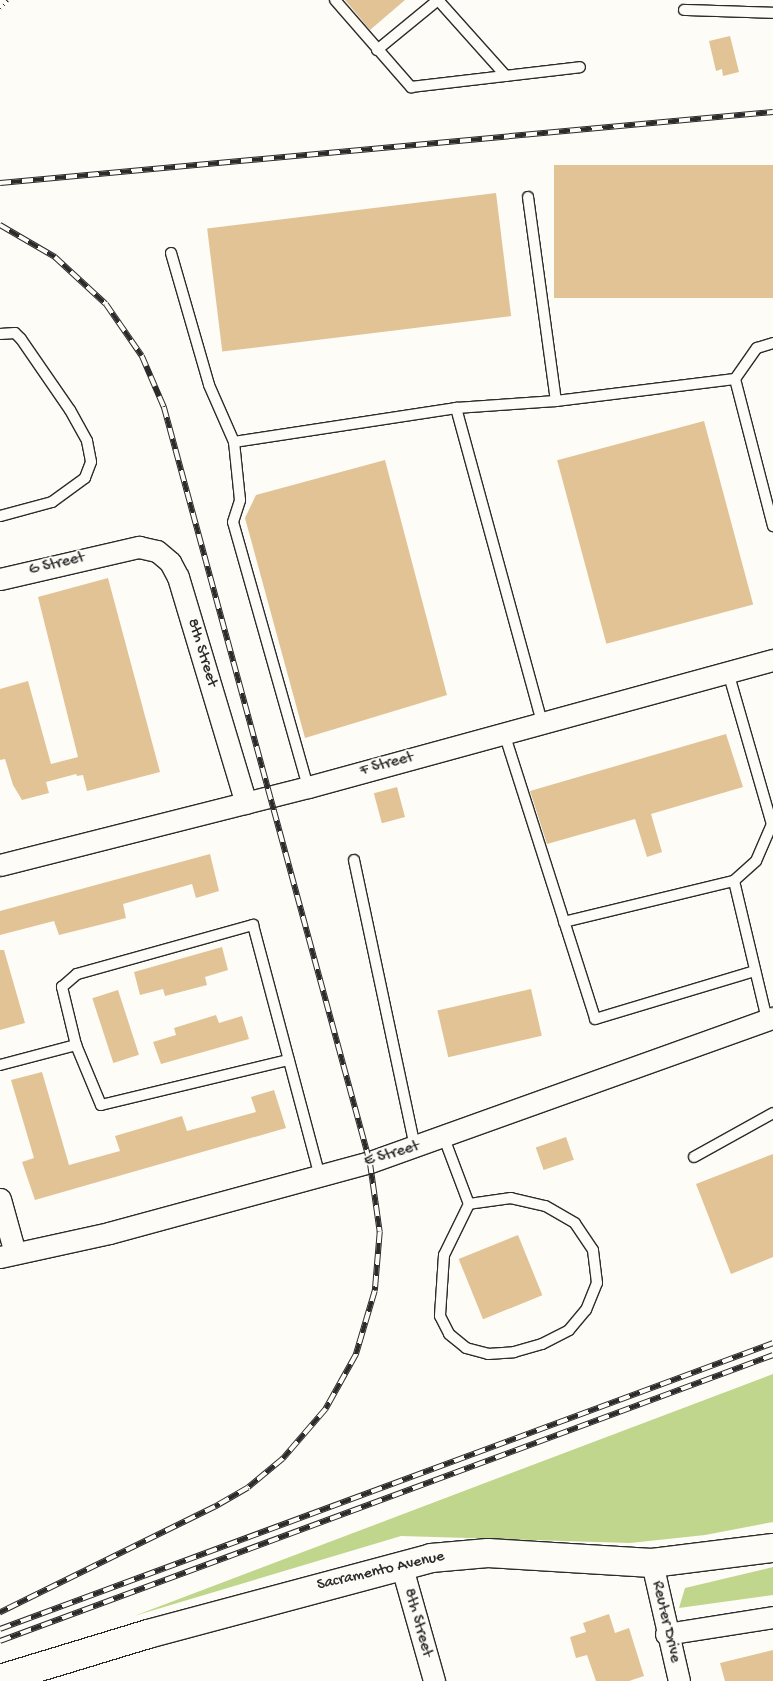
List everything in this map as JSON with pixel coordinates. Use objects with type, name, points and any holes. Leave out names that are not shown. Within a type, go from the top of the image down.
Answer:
[{"type":"main road","name":"Sacramento Avenue","points":[[0,1679],[148,1634],[400,1564],[488,1553],[652,1563],[773,1548]]},
{"type":"street","name":"8th Street","points":[[115,550],[139,547],[157,551],[170,562],[178,576],[246,803]]},
{"type":"street","name":"G Street","points":[[0,579],[115,550]]},
{"type":"street","name":"F Street","points":[[0,865],[308,787],[773,660]]},
{"type":"street","name":"E Street","points":[[7,1255],[109,1233],[320,1176],[415,1148],[770,1019]]},
{"type":"street","points":[[0,1200],[7,1255]]},
{"type":"street","name":"Reuter Drive","points":[[652,1563],[666,1634],[679,1681]]},
{"type":"street","name":"8th Street","points":[[400,1564],[434,1681]]},
{"type":"street","points":[[666,1634],[773,1617]]},
{"type":"lane","points":[[335,0],[411,87],[580,68]]},
{"type":"lane","points":[[377,50],[438,0],[506,76]]},
{"type":"lane","points":[[684,10],[773,13]]},
{"type":"lane","points":[[528,197],[556,401]]},
{"type":"lane","points":[[171,253],[209,385],[234,442],[240,500],[234,522],[308,787]]},
{"type":"lane","points":[[0,334],[15,333],[21,339],[74,418],[87,441],[91,462],[84,478],[52,502],[0,516]]},
{"type":"lane","points":[[234,442],[456,408],[556,401],[735,379],[757,348],[773,344]]},
{"type":"lane","points":[[735,379],[773,526]]},
{"type":"lane","points":[[456,408],[542,723]]},
{"type":"lane","points":[[564,922],[734,881],[756,861],[772,824],[728,672]]},
{"type":"lane","points":[[504,733],[595,1019],[755,971]]},
{"type":"lane","points":[[354,860],[415,1148]]},
{"type":"lane","points":[[734,881],[755,971],[770,1019]]},
{"type":"lane","points":[[289,1060],[101,1105],[76,1045],[62,988],[77,974],[253,926],[289,1060],[320,1176]]},
{"type":"lane","points":[[0,1065],[76,1045]]},
{"type":"lane","points":[[694,1157],[773,1113]]},
{"type":"lane","points":[[444,1138],[469,1204],[444,1255],[440,1316],[449,1334],[466,1348],[488,1354],[514,1352],[542,1344],[569,1330],[586,1310],[597,1283],[593,1250],[575,1223],[546,1206],[511,1198],[469,1204]]},
{"type":"path","points":[[0,8],[8,0]]},
{"type":"green space","points":[[773,1374],[773,1522],[705,1535],[630,1543],[401,1536],[134,1616]]},
{"type":"green space","points":[[773,1567],[773,1595],[679,1608],[685,1588]]},
{"type":"building","points":[[345,0],[405,0],[370,30]]},
{"type":"building","points":[[730,36],[739,72],[723,76],[722,69],[716,71],[709,41]]},
{"type":"building","points":[[554,165],[773,165],[773,298],[554,298]]},
{"type":"building","points":[[496,193],[511,316],[222,352],[207,228]]},
{"type":"building","points":[[704,421],[753,605],[606,644],[557,460]]},
{"type":"building","points":[[385,460],[447,695],[305,738],[245,518],[256,495]]},
{"type":"building","points":[[108,578],[160,772],[87,791],[83,775],[77,776],[76,774],[46,782],[49,793],[22,800],[13,785],[5,759],[0,760],[0,689],[28,681],[51,764],[78,757],[38,597]]},
{"type":"building","points":[[726,734],[743,787],[651,814],[662,852],[647,857],[635,819],[547,844],[530,791]]},
{"type":"building","points":[[397,787],[405,817],[382,823],[374,793]]},
{"type":"building","points":[[210,854],[219,891],[196,898],[192,884],[123,904],[126,918],[59,935],[54,921],[0,935],[0,911]]},
{"type":"building","points":[[222,947],[228,970],[205,977],[207,985],[165,996],[163,989],[140,995],[134,972]]},
{"type":"building","points":[[0,950],[4,950],[25,1023],[0,1030]]},
{"type":"building","points":[[531,989],[542,1036],[448,1057],[437,1011]]},
{"type":"building","points":[[118,990],[139,1055],[113,1063],[92,998]]},
{"type":"building","points":[[216,1015],[219,1023],[242,1016],[249,1039],[161,1064],[153,1042],[176,1035],[174,1028]]},
{"type":"building","points":[[42,1072],[69,1165],[120,1151],[115,1136],[182,1116],[187,1131],[256,1112],[251,1097],[274,1090],[286,1128],[35,1200],[22,1162],[34,1158],[11,1080]]},
{"type":"building","points":[[566,1137],[574,1160],[544,1170],[536,1147]]},
{"type":"building","points":[[773,1154],[773,1257],[731,1274],[696,1184]]},
{"type":"building","points":[[518,1235],[542,1295],[483,1319],[459,1259]]},
{"type":"building","points":[[609,1614],[615,1633],[629,1628],[644,1676],[629,1681],[596,1681],[587,1655],[576,1658],[570,1637],[586,1632],[583,1623]]},
{"type":"building","points":[[773,1650],[773,1681],[725,1681],[720,1663]]},
{"type":"railway","points":[[0,183],[773,112]]},
{"type":"railway","points":[[0,225],[55,257],[106,304],[142,356],[164,407],[370,1162],[380,1232],[375,1291],[356,1355],[326,1409],[283,1459],[248,1488],[215,1507],[0,1613]]},
{"type":"railway","points":[[0,1629],[773,1343]]},
{"type":"railway","points":[[0,1641],[773,1355]]}]
